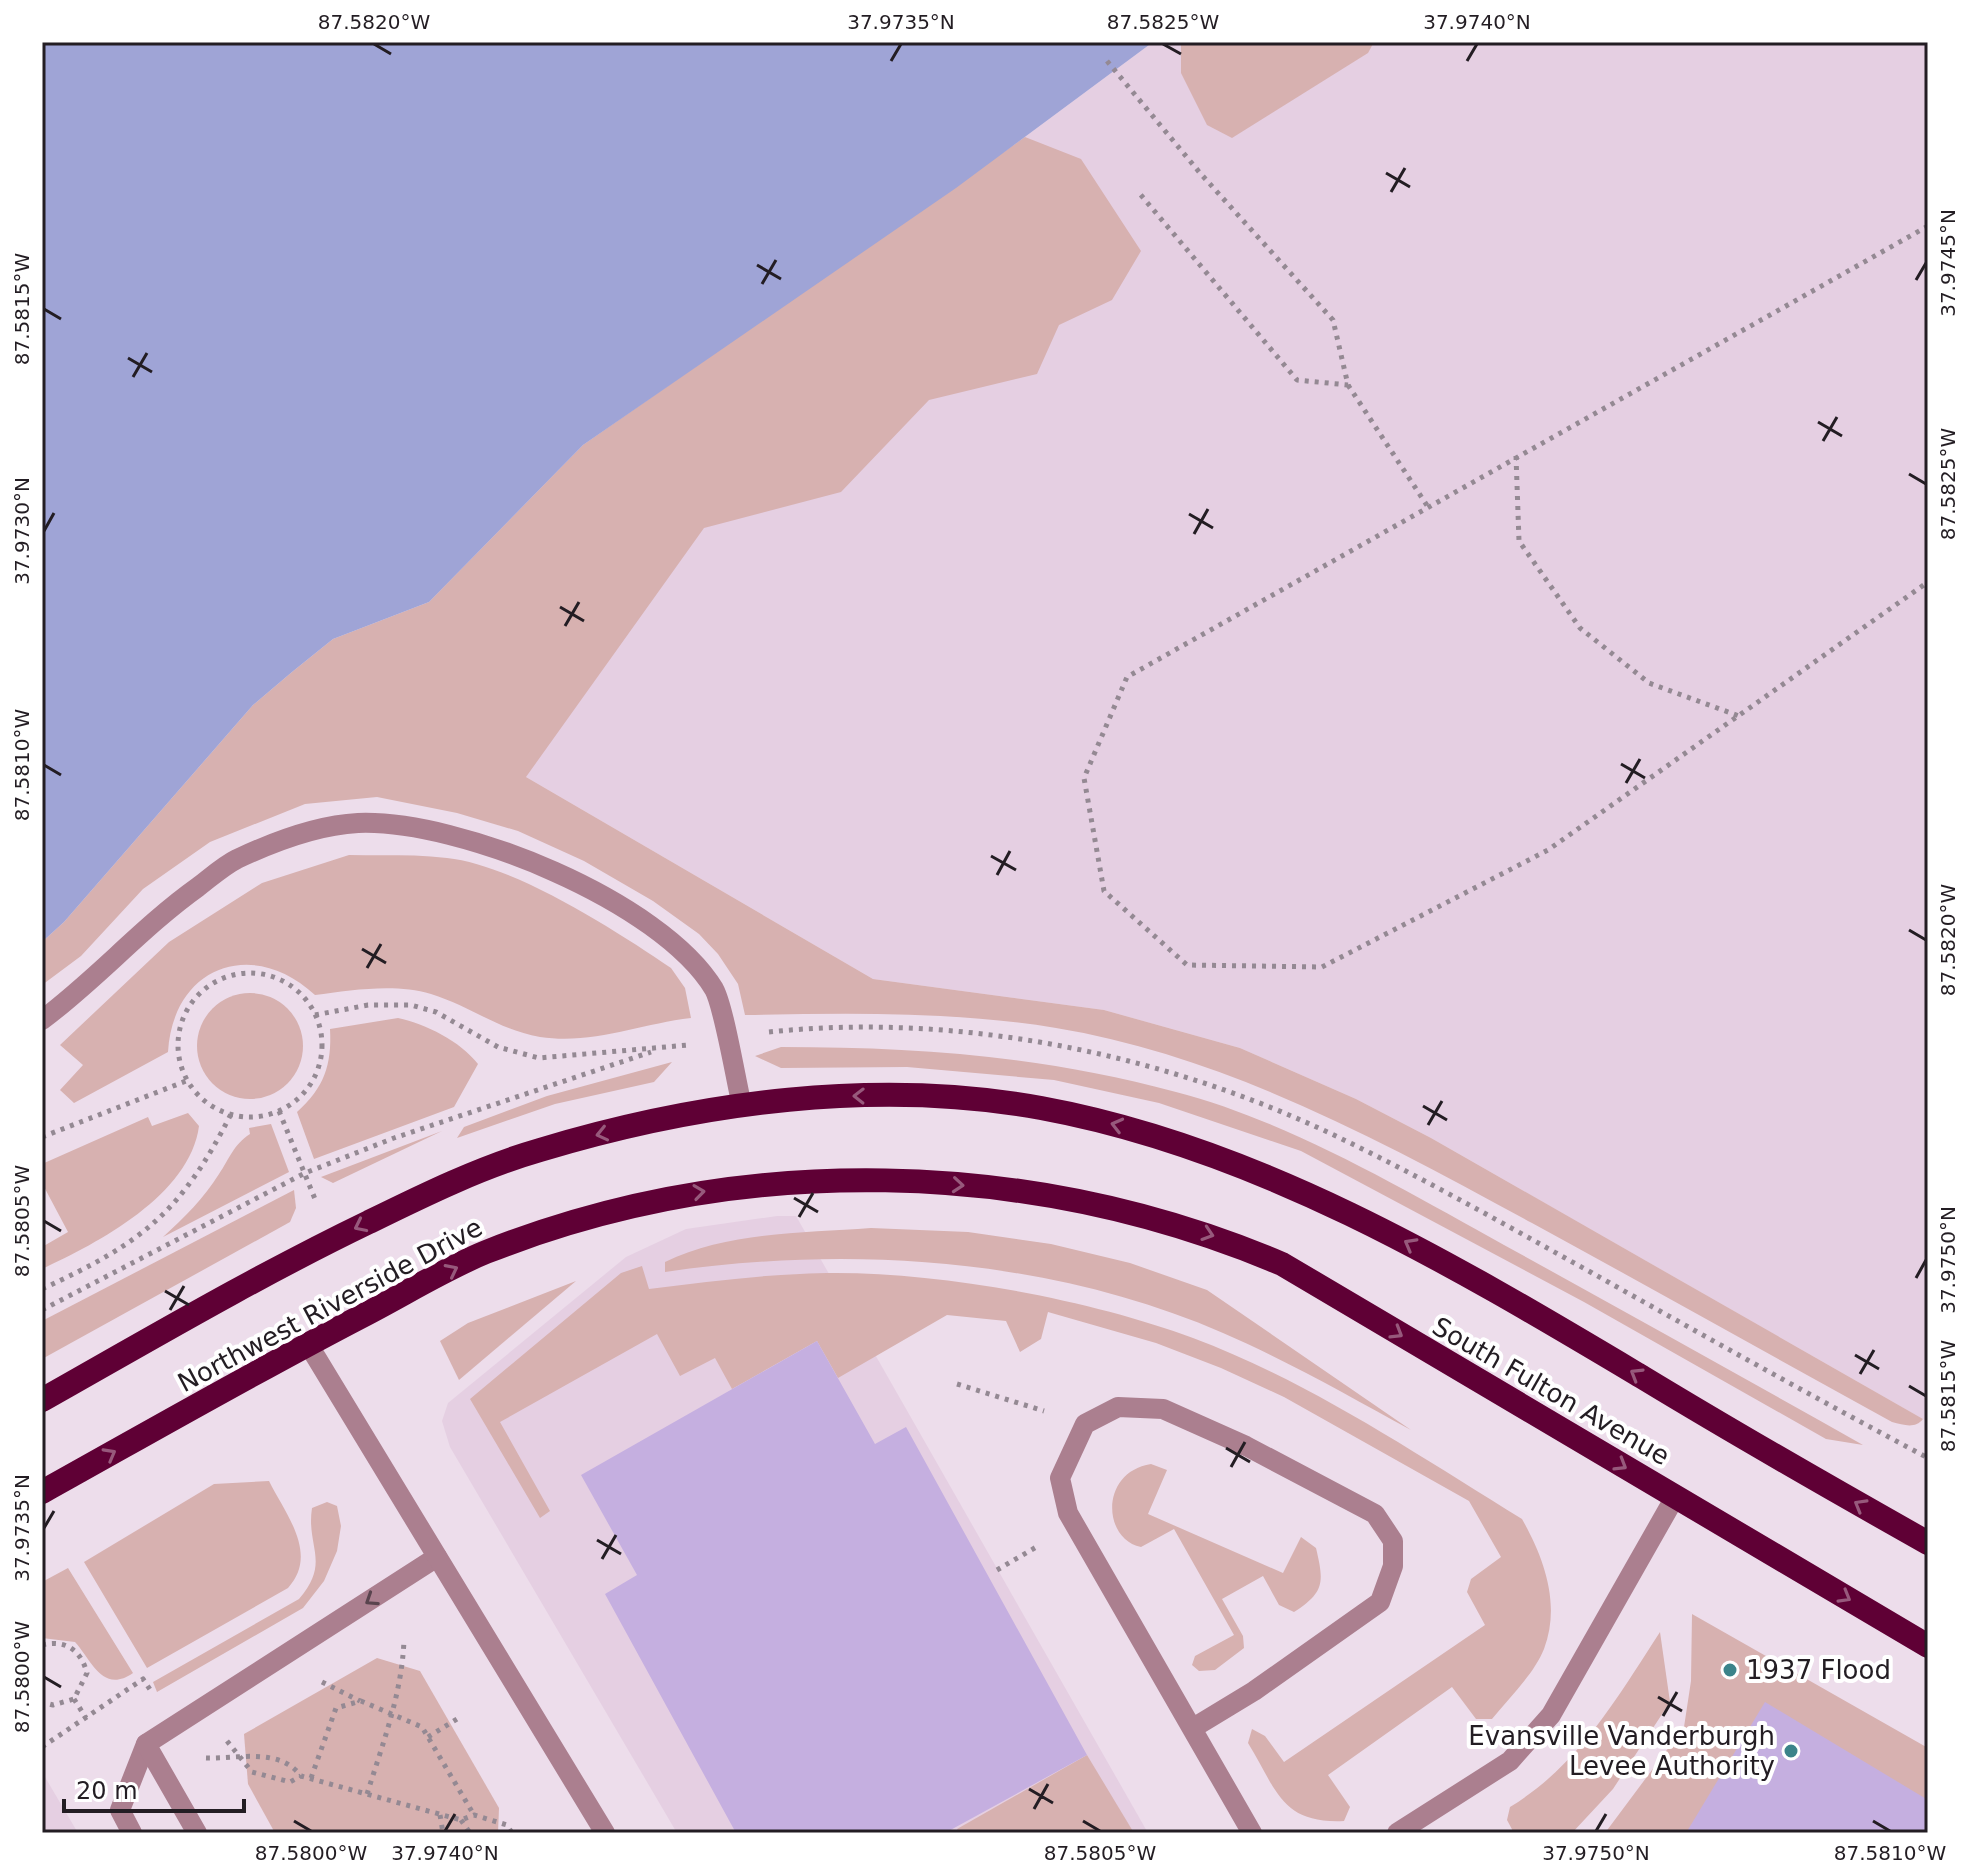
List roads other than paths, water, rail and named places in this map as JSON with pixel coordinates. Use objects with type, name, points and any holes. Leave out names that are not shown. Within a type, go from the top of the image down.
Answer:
[{"type":"highway","name":"Northwest Riverside Drive","points":[[42,1400],[334,1238],[406,1203],[537,1150],[742,1106],[839,1096],[941,1097],[1038,1107],[1125,1126],[1270,1178],[1383,1229],[1928,1543]]},
{"type":"highway","name":"Northwest Riverside Drive","points":[[42,1492],[308,1344],[484,1253],[550,1230],[676,1195],[749,1185],[897,1179],[1016,1189],[1133,1212]]},
{"type":"highway","name":"South Fulton Avenue","points":[[1133,1212],[1212,1234],[1282,1264],[1928,1646]]},
{"type":"street","points":[[42,1020],[75,996],[154,919],[234,860],[288,838],[355,823],[401,824],[486,844],[535,862],[585,887],[662,934],[695,962],[716,993],[742,1106]]},
{"type":"street","points":[[308,1344],[605,1833]]},
{"type":"street","points":[[1193,1728],[1254,1691],[1380,1602],[1393,1566],[1393,1541],[1375,1514],[1246,1446],[1163,1409],[1118,1407],[1085,1424],[1060,1478],[1068,1513],[1252,1833]]},
{"type":"street","points":[[1397,1833],[1510,1761],[1551,1715],[1675,1497]]},
{"type":"street","points":[[132,1833],[120,1810],[146,1744],[437,1557]]},
{"type":"street","points":[[146,1744],[197,1833]]},
{"type":"water","points":[[42,42],[1153,42],[956,188],[583,445],[429,602],[333,639],[292,672],[253,705],[64,922],[42,942]]},
{"type":"place","name":"1937 Flood","points":[[1730,1670]]},
{"type":"place","name":"Evansville Vanderburgh Levee Authority","points":[[1791,1751]]}]
